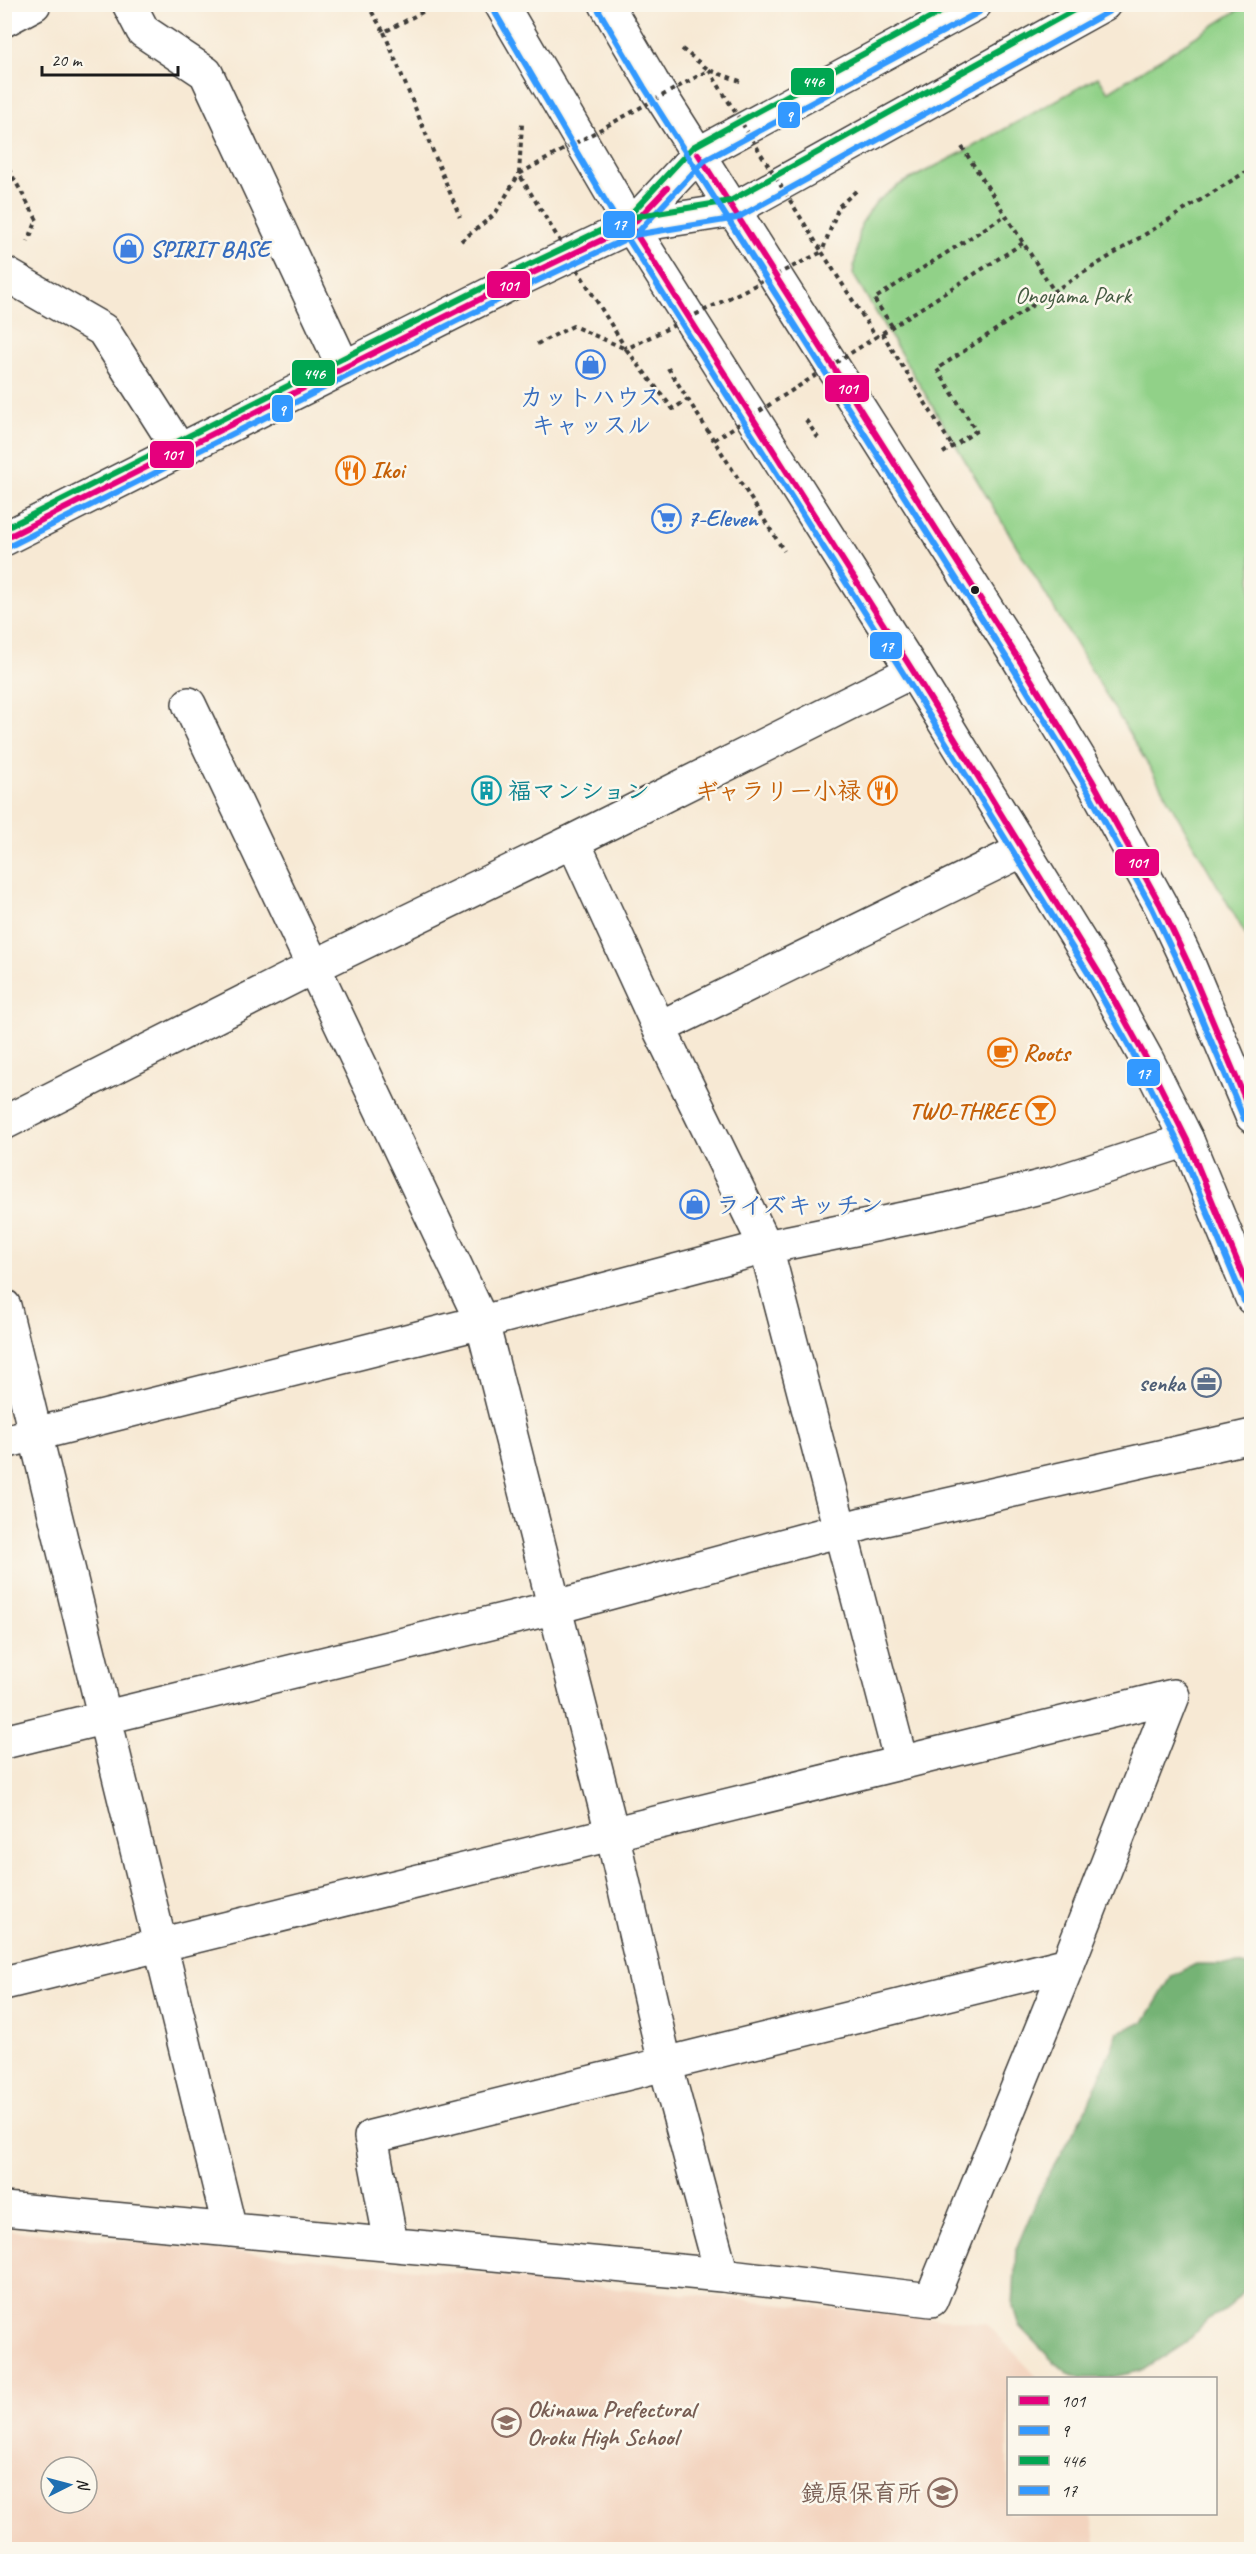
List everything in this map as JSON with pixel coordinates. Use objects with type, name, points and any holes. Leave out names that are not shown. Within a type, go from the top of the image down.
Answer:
[{"type":"street","points":[[4,20],[34,4]]},
{"type":"street","points":[[129,4],[143,31],[206,74],[344,368]]},
{"type":"street","points":[[501,4],[631,226],[913,671],[1100,973],[1147,1060],[1186,1140],[1251,1298]]},
{"type":"street","points":[[606,4],[733,210],[1018,658],[1092,780],[1160,904],[1188,963],[1251,1116]]},
{"type":"street","points":[[631,226],[698,154],[975,4]]},
{"type":"street","points":[[4,539],[631,226],[733,210],[1104,4]]},
{"type":"street","points":[[8,275],[103,330],[180,451]]},
{"type":"street","points":[[4,1123],[313,967],[573,841],[913,671]]},
{"type":"street","points":[[189,704],[482,1322],[612,1833],[665,2063],[723,2275]]},
{"type":"street","points":[[573,841],[766,1247],[901,1762]]},
{"type":"street","points":[[660,1028],[1023,850]]},
{"type":"street","points":[[20,1438],[482,1322],[766,1247],[947,1210],[1052,1184],[1186,1140]]},
{"type":"street","points":[[4,1306],[20,1438],[106,1716],[230,2230]]},
{"type":"street","points":[[4,1742],[556,1607],[842,1530],[1251,1436]]},
{"type":"street","points":[[4,1983],[1173,1696],[1068,1964],[931,2300],[723,2275],[4,2209]]},
{"type":"street","points":[[392,2243],[370,2137],[1068,1964]]},
{"type":"path","points":[[367,4],[384,32],[460,217]]},
{"type":"path","points":[[384,32],[436,5]]},
{"type":"path","points":[[519,174],[709,70],[876,337]]},
{"type":"path","points":[[461,241],[495,214],[519,174],[522,125],[518,116]]},
{"type":"path","points":[[962,147],[1054,291]]},
{"type":"path","points":[[4,161],[37,220],[8,275]]},
{"type":"path","points":[[943,453],[976,431],[937,369],[1054,291],[1251,168]]},
{"type":"path","points":[[519,174],[626,349],[673,409],[688,399]]},
{"type":"path","points":[[537,344],[573,326],[626,349],[822,252],[839,206],[864,183]]},
{"type":"path","points":[[892,326],[874,299],[1006,215]]},
{"type":"path","points":[[714,441],[1023,243]]},
{"type":"path","points":[[882,333],[952,446]]},
{"type":"path","points":[[668,368],[784,551]]},
{"type":"shaded area","name":"Okinawa Prefectural Oroku High School","points":[[5,2230],[986,2323],[1037,2377],[1007,2377],[1007,2515],[1091,2515],[1096,2549],[5,2549]]},
{"type":"green space","name":"Onoyama Park","points":[[1246,5],[1252,5],[1251,944],[1150,768],[853,274],[861,224],[876,202],[899,185],[1098,77],[1108,92]]},
{"type":"green space","points":[[1196,1964],[1238,1964],[1251,1967],[1252,2205],[1248,2227],[1249,2268],[1245,2290],[1226,2310],[1208,2319],[1183,2345],[1144,2370],[1112,2377],[1078,2377],[1071,2375],[1051,2359],[1019,2326],[1013,2307],[1016,2249],[1045,2181],[1086,2110],[1118,2032],[1144,2022],[1172,1976]]},
{"type":"transit line","name":"446","points":[[610,226],[626,219],[693,147],[955,4]]},
{"type":"transit line","name":"446","points":[[4,529],[518,270],[627,218],[730,201],[1085,4]]},
{"type":"transit line","name":"17","points":[[493,9],[623,231],[905,676],[1091,978],[1139,1064],[1179,1144],[1244,1301]]},
{"type":"transit line","name":"17","points":[[598,9],[644,87],[1010,663],[1084,784],[1152,908],[1180,967],[1244,1119]]},
{"type":"transit line","name":"9","points":[[618,242],[637,233],[704,161],[979,12]]},
{"type":"transit line","name":"9","points":[[8,547],[526,286],[634,235],[737,218],[1108,12]]},
{"type":"transit line","name":"101","points":[[698,154],[1018,658],[1092,780],[1160,904],[1188,963],[1252,1115]]},
{"type":"transit line","name":"101","points":[[4,539],[522,278],[631,226],[667,188]]},
{"type":"transit line","name":"101","points":[[631,226],[913,671],[1099,973],[1147,1060],[1187,1140],[1252,1297]]},
{"type":"place","name":"SPIRIT BASE","points":[[129,249]]},
{"type":"place","name":"カットハウス キャッスル","points":[[591,364]]},
{"type":"place","name":"Ikoi","points":[[350,470]]},
{"type":"place","name":"7-Eleven","points":[[666,518]]},
{"type":"place","name":"福マンション","points":[[487,791]]},
{"type":"place","name":"ギャラリー小禄","points":[[882,791]]},
{"type":"place","name":"Roots","points":[[1002,1053]]},
{"type":"place","name":"TWO-THREE","points":[[1040,1111]]},
{"type":"place","name":"ライズキッチン","points":[[695,1205]]},
{"type":"place","name":"senka","points":[[1206,1383]]},
{"type":"place","name":"Okinawa Prefectural Oroku High School","points":[[506,2423]]},
{"type":"place","name":"鏡原保育所","points":[[942,2493]]}]
